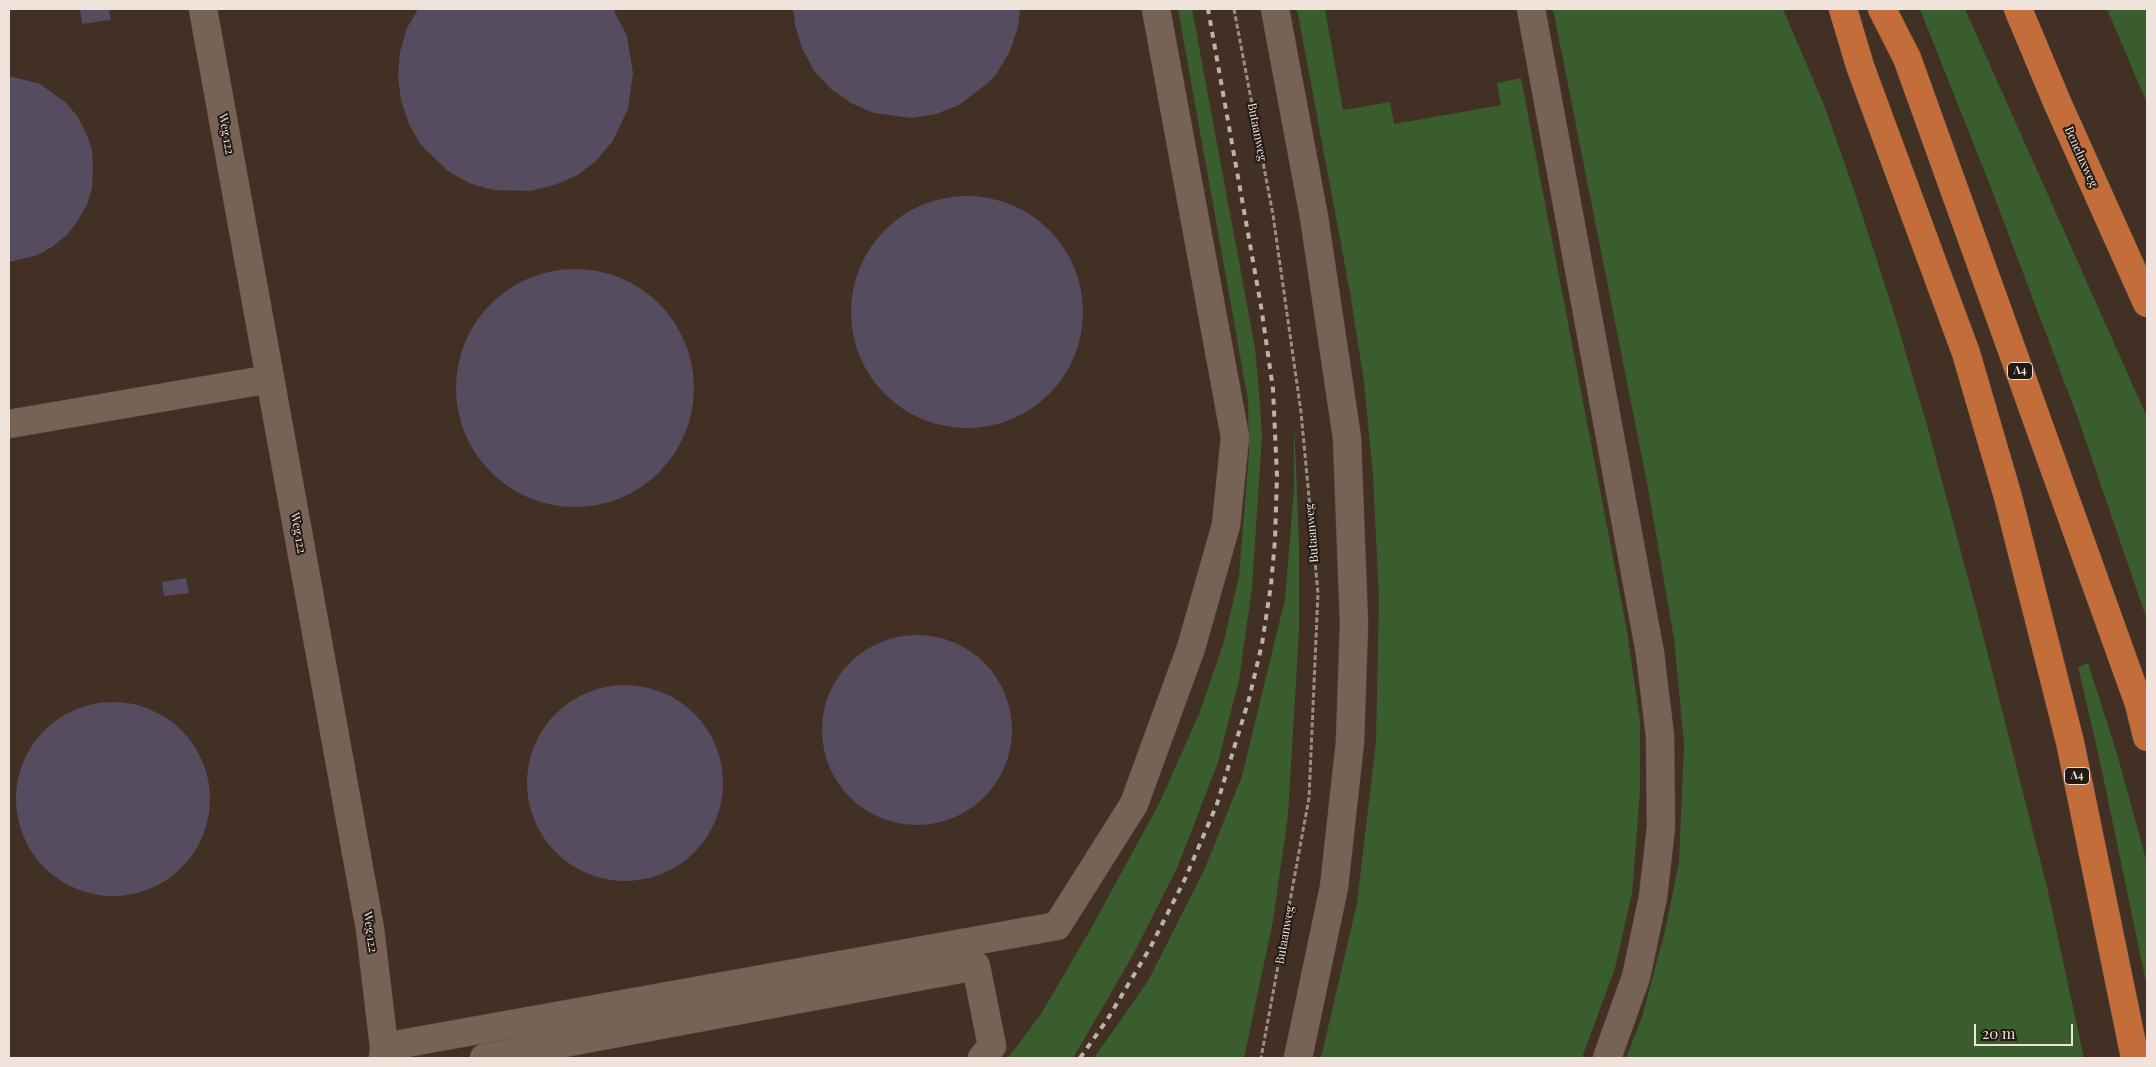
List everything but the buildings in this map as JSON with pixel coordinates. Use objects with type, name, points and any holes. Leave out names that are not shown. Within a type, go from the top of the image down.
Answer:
[{"type":"highway","name":"A4","points":[[1843,9],[1860,66],[1966,353],[2008,497],[2070,742],[2135,1058]]},
{"type":"highway","name":"A4","points":[[1882,9],[1911,68],[2139,704],[2147,737]]},
{"type":"highway","name":"Beneluxweg","points":[[2018,9],[2057,102],[2147,304]]},
{"type":"street","name":"Weg 122","points":[[203,9],[370,929],[384,1053]]},
{"type":"street","points":[[384,1053],[1057,926],[1134,804],[1191,648],[1226,525],[1235,437],[1156,9]]},
{"type":"street","points":[[1275,9],[1314,217],[1347,438],[1354,624],[1350,742],[1334,887],[1299,1053]]},
{"type":"street","points":[[1531,9],[1650,653],[1660,736],[1661,827],[1653,897],[1636,977],[1607,1058]]},
{"type":"street","points":[[9,424],[270,379]]},
{"type":"street","points":[[484,1058],[976,966],[992,1046],[982,1058]]},
{"type":"path","name":"Butaanweg","points":[[1234,9],[1273,215],[1299,392],[1318,593],[1309,798],[1261,1058]]},
{"type":"green space","points":[[1178,9],[1192,9],[1255,348],[1259,392],[1262,436],[1252,588],[1239,680],[1218,762],[1178,866],[1133,955],[1073,1058],[1008,1058],[1041,1014],[1089,932],[1159,804],[1199,714],[1223,645],[1239,576],[1249,453],[1248,400]]},
{"type":"green space","points":[[1297,9],[1325,9],[1343,110],[1390,102],[1394,124],[1501,105],[1497,83],[1521,78],[1627,631],[1640,721],[1640,790],[1632,893],[1615,968],[1582,1058],[1321,1058],[1357,903],[1376,742],[1379,599],[1373,475],[1364,382],[1350,292]]},
{"type":"green space","points":[[1553,9],[1783,9],[1824,105],[1854,190],[1894,313],[1927,425],[2047,887],[2084,1058],[1626,1058],[1642,1017],[1665,931],[1679,862],[1684,743],[1674,639],[1648,488]]},
{"type":"green space","points":[[1920,9],[1965,9],[2147,417],[2147,620],[2079,421],[1990,185]]},
{"type":"green space","points":[[2107,9],[2147,9],[2147,103]]},
{"type":"green space","points":[[1294,422],[1299,542],[1299,631],[1288,815],[1273,921],[1244,1058],[1094,1058],[1148,981],[1205,868],[1242,776],[1285,599],[1294,488]]},
{"type":"green space","points":[[2088,663],[2117,754],[2147,863],[2147,987],[2099,757],[2078,667]]},
{"type":"railway","points":[[1080,1058],[1107,1020],[1150,948],[1185,879],[1217,804],[1249,699],[1262,644],[1271,585],[1275,540],[1277,476],[1273,389],[1261,306],[1208,9]]}]
